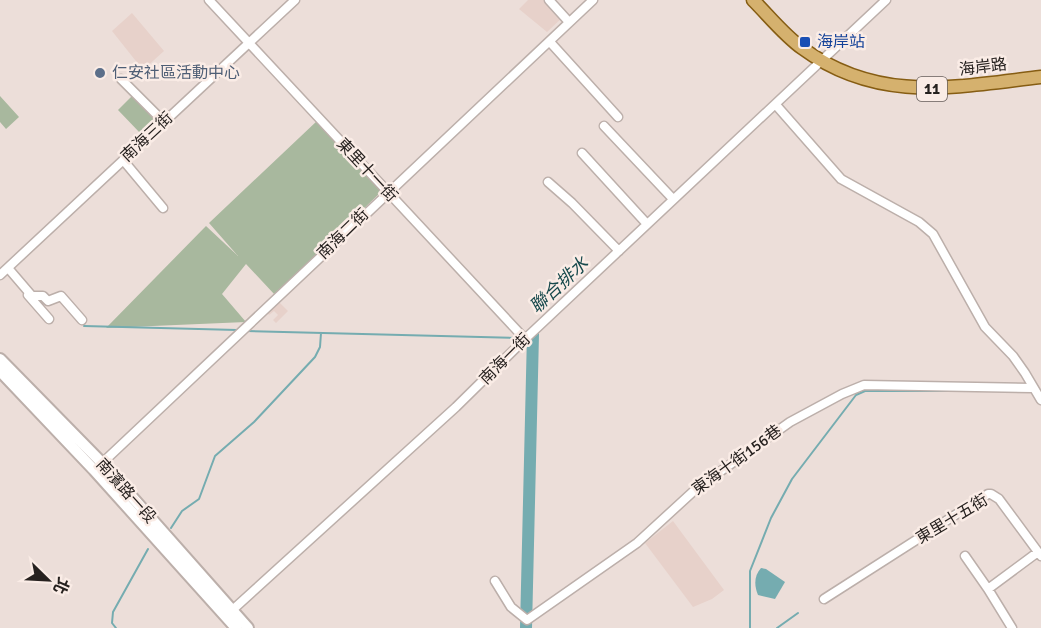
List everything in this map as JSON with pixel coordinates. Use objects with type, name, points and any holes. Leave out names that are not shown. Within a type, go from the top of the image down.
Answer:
[{"type":"main road","name":"海岸路","points":[[753,0],[800,46],[854,76],[903,88],[952,88],[1041,77]]},
{"type":"main road","name":"南濱路一段","points":[[0,359],[229,614],[248,628]]},
{"type":"main road","name":"南濱路一段","points":[[0,371],[98,467]]},
{"type":"main road","name":"南濱路一段","points":[[229,614],[236,628]]},
{"type":"street","name":"東里十一街","points":[[209,0],[525,339]]},
{"type":"street","name":"南海三街","points":[[4,271],[294,0]]},
{"type":"street","points":[[549,0],[569,22]]},
{"type":"street","name":"南海二街","points":[[98,467],[593,0]]},
{"type":"street","name":"南海一街","points":[[229,614],[456,407],[525,339],[824,61],[886,0]]},
{"type":"street","points":[[550,42],[618,117]]},
{"type":"street","points":[[121,79],[164,122]]},
{"type":"street","name":"東海十街156巷","points":[[776,105],[841,179],[919,222],[933,234],[985,327],[1013,357],[1038,394]]},
{"type":"street","points":[[604,126],[673,199]]},
{"type":"street","points":[[582,153],[647,224]]},
{"type":"street","points":[[123,160],[163,208]]},
{"type":"street","points":[[548,182],[572,203],[618,252]]},
{"type":"street","points":[[4,271],[49,319]]},
{"type":"street","points":[[4,271],[32,296],[43,296],[48,301],[61,296],[82,320]]},
{"type":"street","name":"東海十街156巷","points":[[495,581],[511,607],[527,620],[637,543],[697,488],[790,422],[842,394],[864,386],[1038,394]]},
{"type":"street","name":"東里十五街","points":[[824,598],[988,494],[999,499],[1037,551]]},
{"type":"street","points":[[988,589],[1037,551],[1041,540]]},
{"type":"street","points":[[966,556],[1012,628]]},
{"type":"shaded area","points":[[528,0],[548,0],[563,17],[547,32],[519,9]]},
{"type":"shaded area","points":[[132,13],[164,51],[143,70],[112,31]]},
{"type":"shaded area","points":[[277,300],[288,311],[276,323],[273,320],[278,315],[274,311],[269,315],[266,311]]},
{"type":"shaded area","points":[[673,521],[724,590],[712,599],[693,607],[645,543]]},
{"type":"green space","points":[[134,94],[157,118],[141,134],[118,110]]},
{"type":"green space","points":[[0,96],[19,117],[6,129],[0,122]]},
{"type":"green space","points":[[318,120],[386,187],[275,295],[246,264],[222,294],[246,322],[106,328],[206,226],[238,256],[209,223]]},
{"type":"water","points":[[761,568],[785,582],[775,599],[758,595],[755,581]]},
{"type":"waterway","points":[[84,326],[237,330]]},
{"type":"waterway","points":[[246,331],[519,338]]},
{"type":"waterway","points":[[171,528],[182,511],[199,499],[215,456],[254,422],[315,357],[320,347],[321,333]]},
{"type":"waterway","name":"聯合排水","points":[[526,628],[533,334]]},
{"type":"waterway","points":[[750,628],[750,571],[771,518],[792,479],[856,395],[865,391],[984,391]]},
{"type":"waterway","points":[[116,628],[112,623],[113,612],[148,549]]},
{"type":"waterway","points":[[777,628],[798,613]]},
{"type":"place","name":"海岸站","points":[[805,42]]},
{"type":"place","name":"仁安社區活動中心","points":[[100,73]]}]
